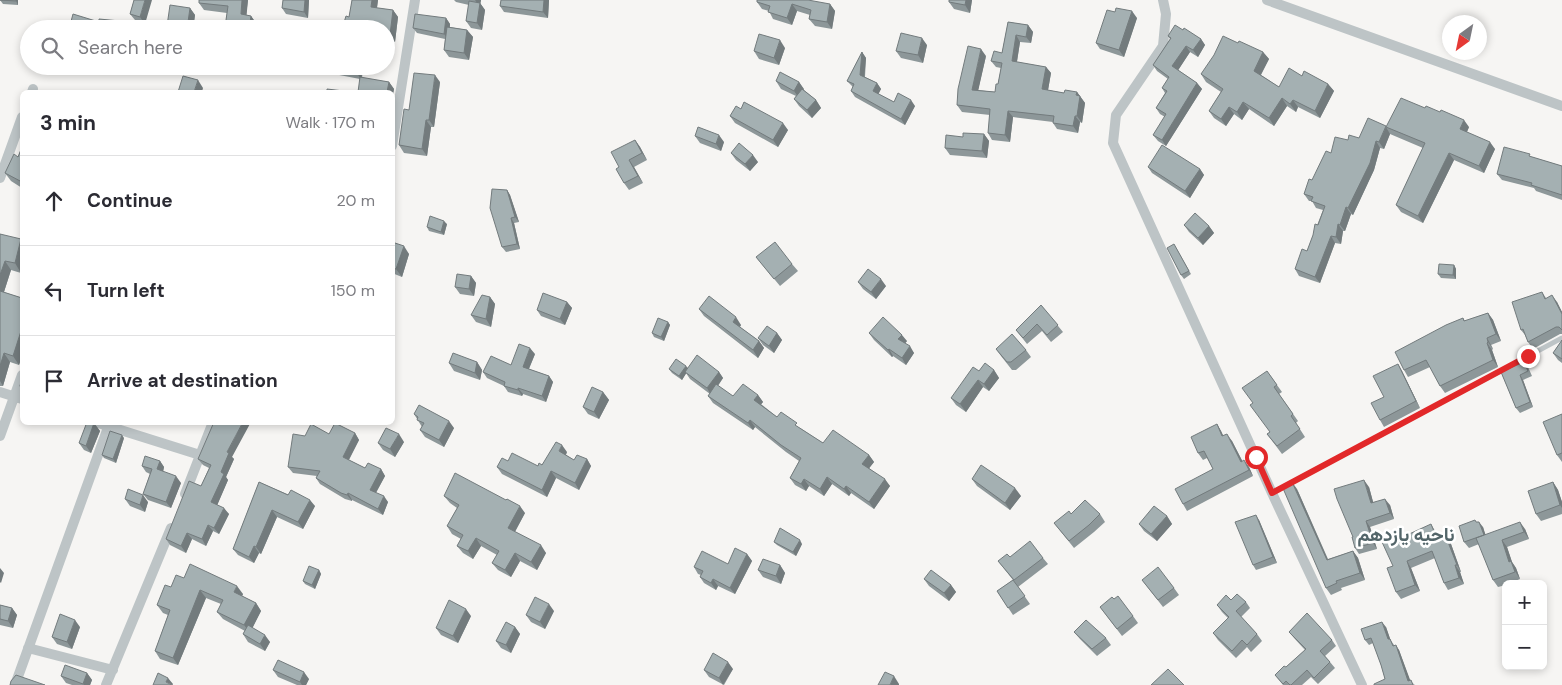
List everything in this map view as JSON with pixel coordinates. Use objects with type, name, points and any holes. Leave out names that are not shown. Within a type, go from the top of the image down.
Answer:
[{"type":"street","points":[[395,127],[415,0]]},
{"type":"street","points":[[1164,0],[1166,14],[1163,46],[1116,115],[1113,143],[1272,493],[1362,685]]},
{"type":"street","points":[[1267,0],[1562,106]]},
{"type":"street","points":[[0,178],[20,123]]},
{"type":"street","points":[[0,392],[18,398],[0,436]]},
{"type":"street","points":[[15,685],[110,425],[200,456]]},
{"type":"street","points":[[182,500],[212,425]]},
{"type":"street","points":[[106,685],[175,518]]},
{"type":"street","points":[[28,648],[113,670]]},
{"type":"lane","points":[[1272,493],[1562,338]]},
{"type":"building","points":[[134,0],[145,0],[140,17],[130,14]]},
{"type":"building","points":[[199,0],[242,0],[241,14],[251,16],[250,20],[226,20],[228,6],[199,3]]},
{"type":"building","points":[[283,0],[305,0],[304,12],[282,8]]},
{"type":"building","points":[[352,0],[372,0],[371,7],[393,10],[392,20],[345,20],[346,16],[349,17]]},
{"type":"building","points":[[501,0],[544,0],[543,12],[500,6]]},
{"type":"building","points":[[757,0],[808,0],[830,4],[827,22],[809,19],[811,10],[792,4],[787,18],[768,12],[770,6],[757,2]]},
{"type":"building","points":[[949,0],[966,0],[965,5],[949,2]]},
{"type":"building","points":[[469,1],[480,3],[477,23],[466,21]]},
{"type":"building","points":[[170,5],[190,8],[188,20],[168,20]]},
{"type":"building","points":[[1116,8],[1132,11],[1119,50],[1096,43],[1107,10],[1115,12]]},
{"type":"building","points":[[73,14],[92,20],[71,20]]},
{"type":"building","points":[[415,14],[446,18],[444,34],[413,28]]},
{"type":"building","points":[[1008,22],[1028,25],[1026,37],[1016,35],[1012,61],[1046,67],[1042,89],[1064,93],[1065,90],[1077,92],[1076,95],[1080,96],[1077,116],[1075,116],[1073,126],[1053,123],[1054,116],[1008,111],[1005,135],[988,133],[990,109],[957,105],[958,89],[968,46],[981,49],[972,90],[995,92],[1002,63],[991,61],[994,51],[1002,53]]},
{"type":"building","points":[[1175,25],[1183,30],[1184,28],[1201,39],[1193,50],[1186,46],[1172,66],[1197,83],[1162,140],[1153,135],[1166,114],[1156,108],[1167,91],[1162,88],[1169,77],[1153,65],[1171,38],[1168,36]]},
{"type":"building","points":[[447,27],[467,30],[464,53],[444,50]]},
{"type":"building","points":[[901,33],[922,38],[918,55],[896,51]]},
{"type":"building","points":[[759,34],[780,40],[774,58],[754,51]]},
{"type":"building","points":[[1223,36],[1263,52],[1254,71],[1279,87],[1289,68],[1302,76],[1304,71],[1328,84],[1315,111],[1293,100],[1290,104],[1282,98],[1269,118],[1243,102],[1237,112],[1229,107],[1221,119],[1209,111],[1223,89],[1201,74],[1214,55]]},
{"type":"building","points":[[862,52],[860,75],[877,83],[873,91],[894,102],[898,93],[911,100],[901,119],[851,91],[854,84],[847,81]]},
{"type":"building","points":[[780,72],[799,82],[794,91],[776,81]]},
{"type":"building","points":[[414,73],[435,75],[429,120],[426,120],[422,149],[399,145],[404,109],[409,110]]},
{"type":"building","points":[[183,76],[198,80],[195,90],[179,90]]},
{"type":"building","points":[[360,77],[389,82],[387,90],[358,90]]},
{"type":"building","points":[[802,89],[816,100],[807,110],[794,99]]},
{"type":"building","points":[[1401,98],[1425,108],[1426,106],[1440,112],[1441,110],[1464,120],[1460,129],[1490,142],[1479,166],[1449,153],[1418,216],[1396,205],[1425,143],[1386,127]]},
{"type":"building","points":[[744,102],[783,123],[773,140],[730,116],[736,106],[741,109]]},
{"type":"building","points":[[1368,118],[1386,126],[1379,142],[1376,141],[1370,163],[1348,208],[1346,207],[1340,225],[1338,224],[1336,237],[1331,236],[1315,277],[1295,269],[1302,249],[1307,251],[1315,224],[1318,225],[1325,206],[1311,201],[1313,197],[1304,194],[1309,179],[1312,180],[1326,151],[1331,153],[1335,137],[1348,140],[1349,135],[1359,138]]},
{"type":"building","points":[[698,127],[719,135],[716,144],[695,136]]},
{"type":"building","points":[[963,133],[984,134],[982,151],[945,148],[946,135],[963,137]]},
{"type":"building","points":[[635,140],[642,153],[629,160],[638,176],[624,183],[616,169],[619,167],[611,152]]},
{"type":"building","points":[[739,143],[753,155],[745,164],[731,153]]},
{"type":"building","points":[[1162,145],[1200,169],[1185,191],[1148,167]]},
{"type":"building","points":[[1504,147],[1562,166],[1562,195],[1531,185],[1532,183],[1497,174]]},
{"type":"building","points":[[20,152],[20,181],[5,173],[14,154],[18,157]]},
{"type":"building","points":[[492,189],[507,190],[515,217],[511,218],[517,244],[502,247],[490,208]]},
{"type":"building","points":[[1195,213],[1209,226],[1198,238],[1184,225]]},
{"type":"building","points":[[430,216],[444,221],[441,232],[427,227]]},
{"type":"building","points":[[0,234],[20,239],[15,263],[5,261],[0,275]]},
{"type":"building","points":[[775,242],[792,264],[774,279],[756,257]]},
{"type":"building","points":[[395,243],[404,246],[395,269]]},
{"type":"building","points":[[1174,244],[1189,271],[1181,275],[1167,248]]},
{"type":"building","points":[[1439,264],[1454,265],[1453,275],[1438,274]]},
{"type":"building","points":[[868,269],[881,279],[871,292],[858,282]]},
{"type":"building","points":[[457,274],[471,276],[469,289],[455,287]]},
{"type":"building","points":[[0,291],[20,297],[20,334],[13,356],[4,353],[0,366]]},
{"type":"building","points":[[1542,292],[1545,299],[1552,295],[1562,314],[1562,330],[1556,327],[1528,342],[1523,329],[1521,330],[1512,302]]},
{"type":"building","points":[[543,293],[567,302],[560,319],[537,310]]},
{"type":"building","points":[[482,295],[490,297],[486,319],[471,315]]},
{"type":"building","points":[[709,296],[736,317],[733,322],[759,341],[753,350],[699,309]]},
{"type":"building","points":[[1041,305],[1058,325],[1047,335],[1037,324],[1023,338],[1016,330]]},
{"type":"building","points":[[1488,313],[1496,334],[1487,338],[1493,360],[1440,386],[1426,360],[1404,370],[1395,352],[1446,325],[1463,318],[1464,321]]},
{"type":"building","points":[[883,317],[902,335],[898,339],[910,346],[902,358],[888,350],[869,333]]},
{"type":"building","points":[[658,318],[668,322],[661,337],[652,333]]},
{"type":"building","points":[[767,326],[777,333],[769,346],[758,338]]},
{"type":"building","points":[[1012,334],[1026,350],[1011,362],[1007,362],[996,349]]},
{"type":"building","points":[[1562,340],[1562,359],[1553,353]]},
{"type":"building","points":[[519,344],[530,348],[523,367],[549,376],[542,396],[518,388],[518,390],[504,386],[505,382],[483,372],[491,356],[511,365]]},
{"type":"building","points":[[453,353],[477,362],[475,373],[449,363]]},
{"type":"building","points":[[697,355],[719,372],[707,388],[685,372]]},
{"type":"building","points":[[676,359],[686,366],[679,376],[669,369]]},
{"type":"building","points":[[1524,362],[1528,371],[1520,375],[1530,402],[1516,408],[1501,372]]},
{"type":"building","points":[[985,363],[994,370],[984,384],[978,380],[960,404],[951,398],[973,367],[979,371]]},
{"type":"building","points":[[1398,364],[1416,401],[1380,420],[1371,403],[1384,397],[1373,376]]},
{"type":"building","points":[[1267,371],[1277,385],[1274,387],[1293,414],[1291,416],[1300,429],[1277,446],[1267,434],[1270,432],[1250,405],[1253,403],[1242,388]]},
{"type":"building","points":[[716,384],[733,396],[743,384],[758,395],[754,400],[777,417],[781,412],[797,423],[795,425],[823,443],[833,430],[869,455],[862,464],[885,479],[869,502],[846,486],[844,489],[827,477],[820,489],[804,479],[801,484],[790,478],[801,458],[781,445],[750,420],[748,423],[708,396]]},
{"type":"building","points":[[592,387],[603,392],[594,412],[583,407]]},
{"type":"building","points":[[419,405],[449,421],[439,440],[420,430],[424,423],[417,420],[418,417],[414,414]]},
{"type":"building","points":[[1562,414],[1562,453],[1557,455],[1543,422]]},
{"type":"building","points":[[1217,424],[1222,436],[1227,434],[1241,462],[1244,460],[1249,470],[1183,504],[1175,489],[1213,469],[1204,451],[1198,453],[1191,437]]},
{"type":"building","points":[[86,425],[93,425],[86,446],[79,443]]},
{"type":"building","points":[[213,425],[241,425],[227,452],[229,453],[221,472],[224,474],[211,502],[224,508],[214,528],[208,525],[202,539],[187,533],[181,546],[166,539],[189,481],[201,486],[211,465],[198,459]]},
{"type":"building","points":[[310,425],[313,425],[329,434],[334,425],[339,425],[355,433],[343,457],[365,468],[368,463],[381,469],[370,490],[384,496],[378,509],[348,493],[347,495],[341,493],[316,478],[320,471],[288,467],[293,434],[305,436]]},
{"type":"building","points":[[386,428],[399,434],[390,449],[378,443]]},
{"type":"building","points":[[110,431],[122,435],[113,459],[102,455]]},
{"type":"building","points":[[556,442],[562,445],[559,451],[574,460],[577,455],[587,459],[575,483],[551,471],[542,490],[497,467],[502,458],[508,461],[512,453],[538,466],[539,463],[542,465]]},
{"type":"building","points":[[145,456],[160,461],[157,469],[176,476],[166,502],[143,494],[152,469],[142,466]]},
{"type":"building","points":[[981,465],[1015,488],[1005,503],[972,479]]},
{"type":"building","points":[[455,473],[520,506],[508,528],[541,545],[531,562],[515,553],[505,570],[492,563],[499,551],[476,538],[468,551],[457,546],[463,535],[447,526],[459,505],[444,496]]},
{"type":"building","points":[[1364,480],[1371,503],[1385,499],[1390,513],[1366,521],[1373,543],[1355,548],[1353,537],[1334,489]]},
{"type":"building","points":[[259,482],[288,495],[291,490],[310,500],[298,522],[272,510],[256,547],[254,546],[249,557],[233,549]]},
{"type":"building","points":[[1292,482],[1327,560],[1353,551],[1360,573],[1336,581],[1337,583],[1326,588],[1282,486]]},
{"type":"building","points":[[1553,482],[1560,505],[1536,514],[1528,491]]},
{"type":"building","points":[[128,489],[143,495],[140,505],[125,499]]},
{"type":"building","points":[[1085,500],[1100,514],[1069,541],[1054,523],[1069,511],[1071,514]]},
{"type":"building","points":[[1154,506],[1167,516],[1151,534],[1139,524]]},
{"type":"building","points":[[1256,515],[1273,557],[1253,565],[1235,522]]},
{"type":"building","points":[[1475,520],[1479,522],[1484,535],[1464,542],[1459,526]]},
{"type":"building","points":[[1520,522],[1524,532],[1502,540],[1509,562],[1511,561],[1515,572],[1493,580],[1476,538]]},
{"type":"building","points":[[1431,524],[1437,539],[1446,537],[1457,565],[1455,565],[1459,578],[1444,583],[1432,551],[1407,561],[1415,585],[1396,592],[1387,568],[1393,566],[1382,542],[1403,533],[1407,535]]},
{"type":"building","points":[[780,528],[800,540],[793,552],[774,542]]},
{"type":"building","points":[[1030,541],[1043,558],[1014,580],[998,561],[1007,554],[1010,557]]},
{"type":"building","points":[[735,548],[747,554],[730,588],[713,579],[711,583],[700,577],[703,571],[694,567],[702,551],[728,564]]},
{"type":"building","points":[[763,559],[780,565],[776,576],[758,570]]},
{"type":"building","points":[[190,564],[237,586],[234,592],[256,603],[244,625],[217,612],[223,600],[200,590],[173,658],[155,651],[170,610],[157,605],[165,585],[171,587],[176,575],[184,578]]},
{"type":"building","points":[[309,566],[319,570],[312,585],[303,581]]},
{"type":"building","points":[[1158,567],[1174,588],[1158,600],[1142,580]]},
{"type":"building","points":[[931,570],[951,585],[944,593],[924,579]]},
{"type":"building","points":[[1013,580],[1025,596],[1008,608],[997,591]]},
{"type":"building","points":[[1237,594],[1246,602],[1236,611],[1257,634],[1247,645],[1242,640],[1232,651],[1213,633],[1229,617],[1217,605],[1226,595],[1231,600]]},
{"type":"building","points":[[1118,596],[1133,616],[1117,629],[1100,607],[1112,597],[1114,599]]},
{"type":"building","points":[[535,597],[549,604],[540,622],[526,615]]},
{"type":"building","points":[[449,600],[466,609],[453,636],[436,628]]},
{"type":"building","points":[[0,605],[12,608],[8,621],[0,619]]},
{"type":"building","points":[[1307,613],[1332,640],[1320,651],[1330,662],[1314,678],[1307,670],[1291,685],[1286,681],[1283,684],[1275,675],[1306,649],[1289,632]]},
{"type":"building","points":[[60,614],[75,620],[67,642],[52,637]]},
{"type":"building","points":[[1086,620],[1106,638],[1092,649],[1074,632]]},
{"type":"building","points":[[506,622],[515,627],[506,645],[496,641]]},
{"type":"building","points":[[1382,622],[1388,639],[1390,639],[1393,646],[1396,645],[1408,681],[1411,680],[1413,685],[1374,685],[1385,679],[1371,638],[1365,640],[1361,629]]},
{"type":"building","points":[[248,625],[265,635],[260,644],[243,634]]},
{"type":"building","points":[[713,653],[728,662],[719,678],[704,670]]},
{"type":"building","points":[[278,660],[304,672],[300,682],[273,670]]},
{"type":"building","points":[[65,665],[87,673],[83,684],[61,676]]},
{"type":"building","points":[[1168,669],[1184,685],[1151,685]]},
{"type":"building","points":[[885,672],[894,676],[890,685],[878,685]]},
{"type":"building","points":[[158,673],[168,678],[166,682],[172,685],[153,685]]},
{"type":"building","points":[[16,675],[45,685],[10,685]]},
{"type":"district","name":"ناحیه یازدهم","points":[[1406,534]]},
{"type":"route","points":[[1256,457],[1272,493],[1528,356]]}]
